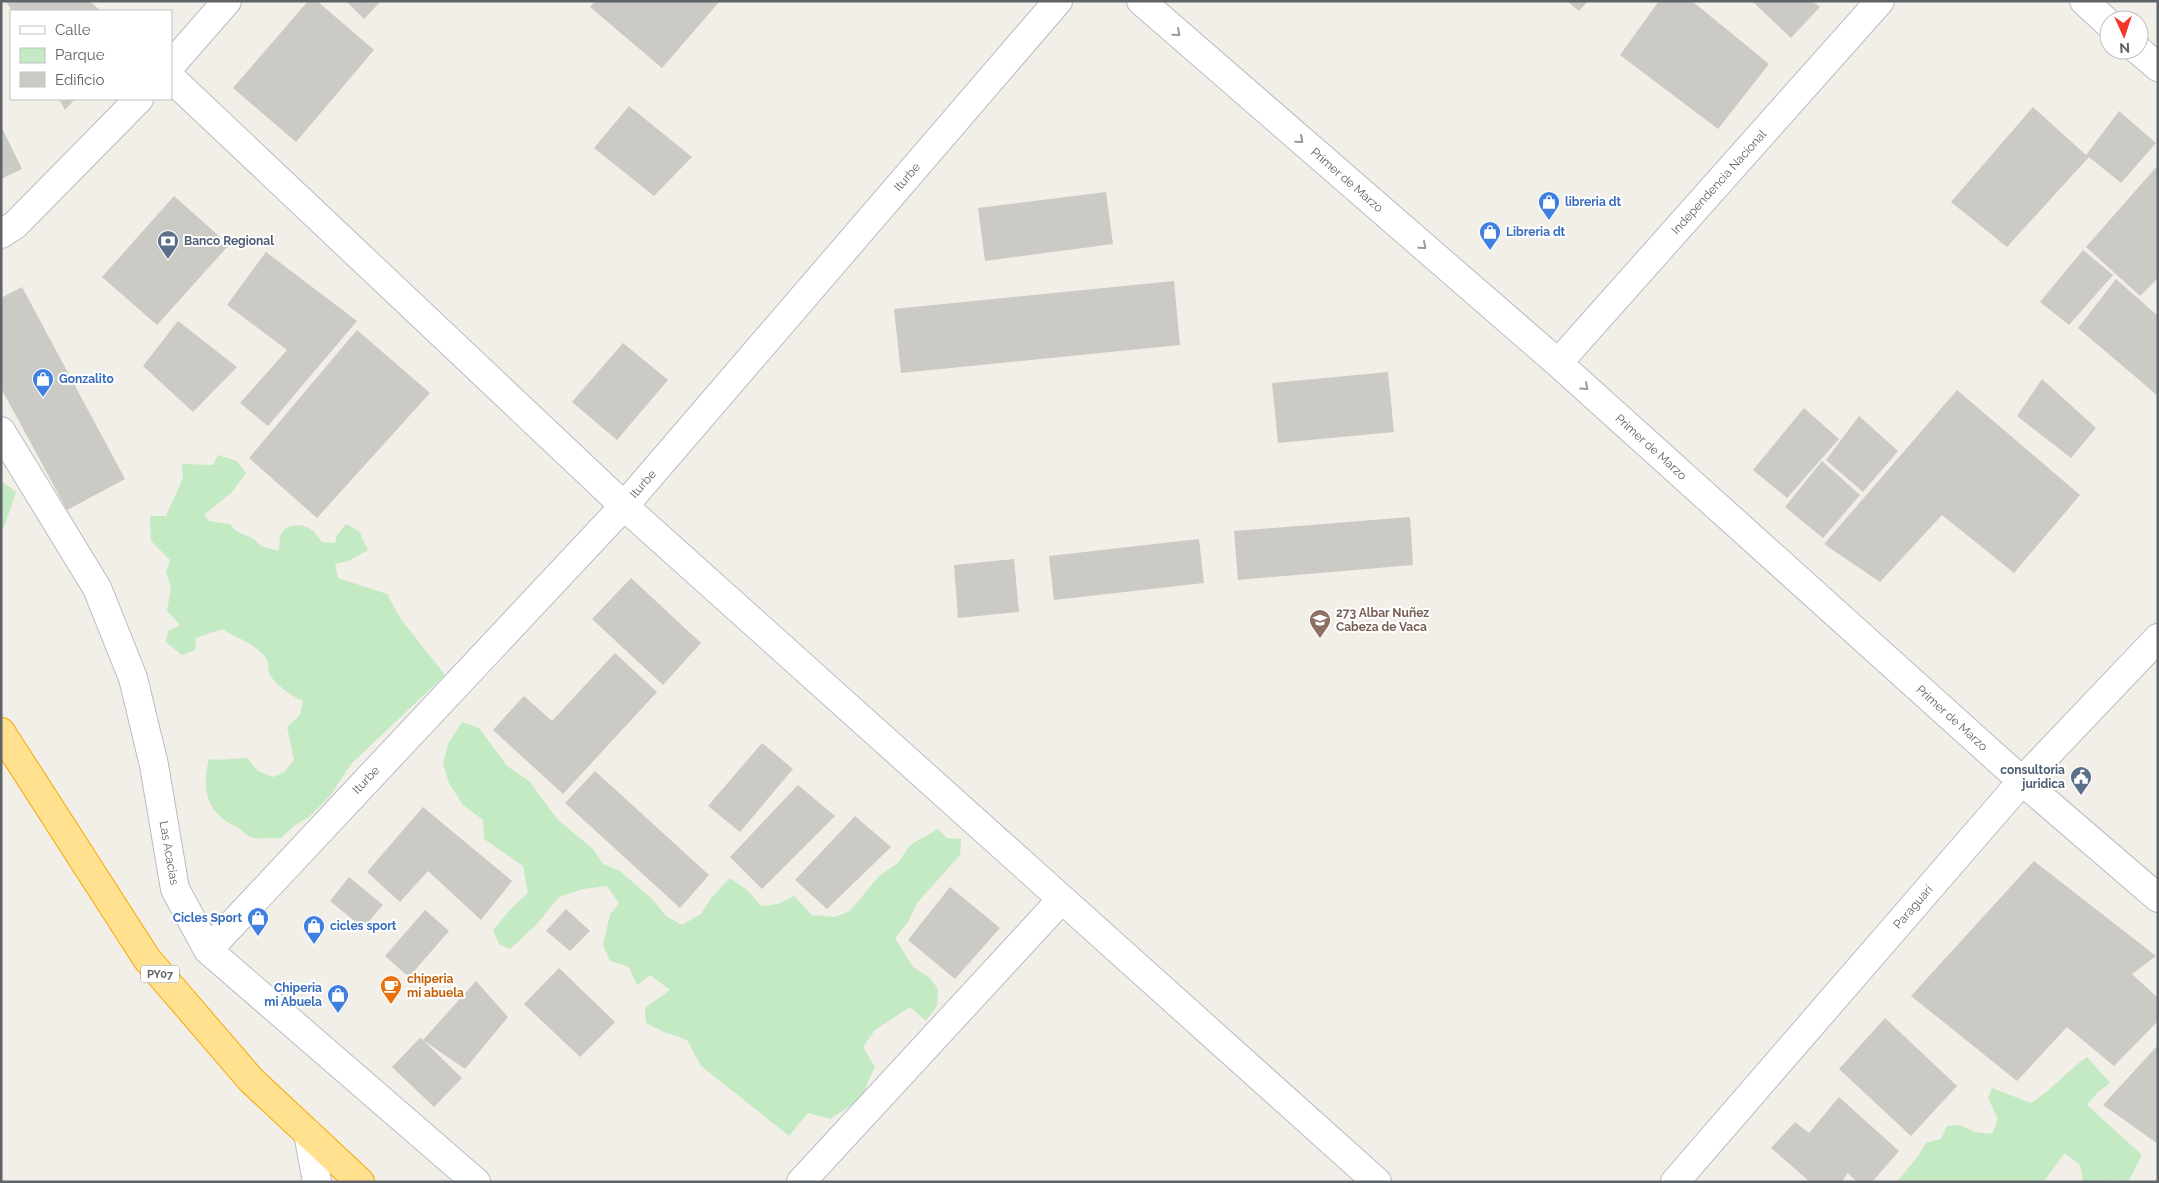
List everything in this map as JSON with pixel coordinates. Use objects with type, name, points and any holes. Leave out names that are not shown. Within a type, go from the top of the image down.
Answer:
[{"type":"highway","name":"PY07","points":[[1,732],[148,959],[251,1080],[360,1182]]},
{"type":"street","points":[[172,65],[227,1]]},
{"type":"street","name":"Iturbe","points":[[208,950],[624,506],[1058,1]]},
{"type":"street","name":"Primer de Marzo","points":[[1141,1],[1558,362],[2022,781],[2158,898]]},
{"type":"street","name":"Independencia Nacional","points":[[1558,362],[1880,1]]},
{"type":"street","points":[[2084,1],[2099,15]]},
{"type":"street","points":[[172,79],[624,506],[1377,1182]]},
{"type":"street","points":[[1,234],[15,225],[138,100]]},
{"type":"street","name":"Las Acacias","points":[[1,431],[97,588],[133,678],[154,765],[175,889],[208,950],[476,1182]]},
{"type":"street","name":"Paraguarí","points":[[1675,1182],[2022,781],[2158,638]]},
{"type":"street","points":[[802,1182],[1061,900]]},
{"type":"street","points":[[308,1133],[317,1182]]},
{"type":"green space","points":[[218,455],[237,461],[246,473],[232,492],[204,515],[209,521],[230,524],[236,531],[254,539],[261,546],[278,551],[281,535],[290,526],[304,526],[313,531],[322,542],[335,543],[337,535],[346,524],[359,531],[368,550],[348,561],[335,564],[338,578],[387,594],[400,618],[445,675],[351,764],[330,796],[309,817],[295,825],[281,838],[253,838],[219,815],[213,808],[206,791],[207,770],[209,759],[247,758],[258,771],[273,777],[284,772],[294,760],[287,727],[300,715],[303,701],[294,697],[276,683],[269,673],[267,660],[258,650],[222,629],[196,638],[195,650],[182,655],[166,642],[168,631],[180,625],[167,611],[171,587],[166,573],[170,560],[151,541],[150,516],[166,516],[183,478],[182,464],[213,465]]},
{"type":"green space","points":[[1,481],[16,492],[4,527],[1,527]]},
{"type":"green space","points":[[462,722],[479,728],[507,766],[529,781],[558,820],[593,849],[603,864],[620,871],[652,899],[666,916],[682,925],[701,914],[712,897],[730,878],[747,890],[761,906],[778,904],[794,896],[812,915],[835,917],[850,911],[879,876],[898,863],[910,845],[938,829],[947,838],[961,839],[960,855],[917,903],[908,922],[895,938],[913,967],[930,978],[938,989],[937,1006],[926,1021],[910,1007],[875,1030],[863,1047],[875,1067],[867,1084],[864,1097],[830,1119],[808,1113],[789,1136],[701,1066],[687,1040],[646,1023],[645,1008],[670,990],[650,975],[637,985],[629,967],[610,961],[603,945],[610,915],[619,903],[607,886],[583,889],[559,897],[536,925],[510,949],[499,944],[493,930],[528,893],[523,866],[484,839],[483,820],[463,805],[449,783],[443,764],[448,744]]},
{"type":"green space","points":[[2087,1057],[2110,1083],[2098,1092],[2087,1105],[2142,1155],[2128,1182],[2117,1180],[2083,1182],[2080,1165],[2065,1153],[2043,1182],[1897,1182],[1926,1143],[1941,1139],[1947,1126],[1960,1125],[1975,1132],[1992,1134],[1998,1119],[1988,1098],[1992,1088],[2031,1103]]},
{"type":"building","points":[[6,1],[89,1],[100,10],[11,10]]},
{"type":"building","points":[[308,1],[317,1],[374,50],[296,142],[233,88]]},
{"type":"building","points":[[346,1],[381,1],[364,19]]},
{"type":"building","points":[[595,1],[720,1],[662,68],[590,7]]},
{"type":"building","points":[[1567,1],[1588,1],[1579,11]]},
{"type":"building","points":[[1659,1],[1692,1],[1769,64],[1718,129],[1620,55]]},
{"type":"building","points":[[1752,1],[1812,1],[1820,7],[1791,38]]},
{"type":"building","points":[[60,100],[74,100],[65,110]]},
{"type":"building","points":[[629,106],[692,157],[654,196],[594,148]]},
{"type":"building","points":[[2033,107],[2086,155],[2119,111],[2156,143],[2121,183],[2089,157],[2007,247],[1951,202]]},
{"type":"building","points":[[1,126],[22,169],[1,179]]},
{"type":"building","points":[[2158,165],[2158,278],[2140,296],[2086,247]]},
{"type":"building","points":[[1106,192],[1113,244],[985,261],[978,208]]},
{"type":"building","points":[[174,196],[229,245],[157,325],[102,277]]},
{"type":"building","points":[[2083,250],[2113,275],[2069,325],[2040,302]]},
{"type":"building","points":[[266,252],[357,321],[268,426],[240,403],[287,350],[227,305]]},
{"type":"building","points":[[2116,279],[2158,316],[2158,396],[2078,328]]},
{"type":"building","points":[[1174,281],[1180,345],[901,373],[894,309]]},
{"type":"building","points":[[22,287],[125,479],[67,510],[1,388],[1,298]]},
{"type":"building","points":[[178,321],[237,367],[193,412],[143,366]]},
{"type":"building","points":[[357,330],[430,393],[317,518],[249,458]]},
{"type":"building","points":[[623,343],[668,380],[617,440],[572,402]]},
{"type":"building","points":[[1388,372],[1394,432],[1278,443],[1272,383]]},
{"type":"building","points":[[2042,379],[2096,428],[2071,458],[2017,416]]},
{"type":"building","points":[[1957,390],[2080,495],[2014,573],[1942,515],[1880,582],[1824,544]]},
{"type":"building","points":[[1804,408],[1839,439],[1787,498],[1753,470]]},
{"type":"building","points":[[1859,416],[1898,451],[1863,492],[1826,460]]},
{"type":"building","points":[[1822,461],[1860,495],[1823,538],[1785,507]]},
{"type":"building","points":[[1410,517],[1413,565],[1238,580],[1234,531]]},
{"type":"building","points":[[1199,539],[1204,583],[1054,600],[1049,556]]},
{"type":"building","points":[[1014,559],[1019,612],[958,618],[954,565]]},
{"type":"building","points":[[631,578],[701,643],[663,685],[592,619]]},
{"type":"building","points":[[615,653],[657,692],[563,794],[493,730],[524,696],[552,721]]},
{"type":"building","points":[[762,743],[793,769],[740,832],[708,806]]},
{"type":"building","points":[[595,771],[709,875],[680,908],[565,803]]},
{"type":"building","points":[[798,785],[835,816],[762,889],[730,857]]},
{"type":"building","points":[[423,807],[512,881],[481,920],[428,871],[400,902],[367,872]]},
{"type":"building","points":[[855,816],[891,847],[827,909],[795,880]]},
{"type":"building","points":[[2034,861],[2156,956],[2132,974],[2158,998],[2158,1021],[2114,1066],[2067,1027],[2017,1081],[1911,996]]},
{"type":"building","points":[[349,877],[383,905],[363,928],[330,901]]},
{"type":"building","points":[[950,887],[1000,928],[955,979],[908,940]]},
{"type":"building","points":[[566,909],[590,931],[570,951],[546,931]]},
{"type":"building","points":[[425,910],[449,931],[409,977],[385,956]]},
{"type":"building","points":[[559,968],[615,1022],[580,1057],[524,1004]]},
{"type":"building","points":[[476,981],[508,1017],[465,1069],[423,1040]]},
{"type":"building","points":[[1885,1018],[1957,1086],[1911,1136],[1839,1069]]},
{"type":"building","points":[[420,1038],[462,1078],[434,1107],[392,1067]]},
{"type":"building","points":[[2158,1045],[2158,1144],[2103,1105]]},
{"type":"building","points":[[1839,1097],[1899,1151],[1872,1182],[1857,1182],[1848,1173],[1841,1182],[1810,1182],[1771,1148],[1795,1122],[1809,1133]]},
{"type":"place","name":"libreria dt","points":[[1549,221]]},
{"type":"place","name":"Libreria dt","points":[[1490,251]]},
{"type":"place","name":"Banco Regional","points":[[168,260]]},
{"type":"place","name":"Gonzalito","points":[[43,398]]},
{"type":"place","name":"273 Albar Nuñez Cabeza de Vaca","points":[[1320,639]]},
{"type":"place","name":"consultoria juridica","points":[[2081,796]]},
{"type":"place","name":"Cicles Sport","points":[[258,937]]},
{"type":"place","name":"cicles sport","points":[[314,945]]},
{"type":"place","name":"chiperia mi abuela","points":[[391,1005]]},
{"type":"place","name":"Chiperia mi Abuela","points":[[338,1014]]}]
